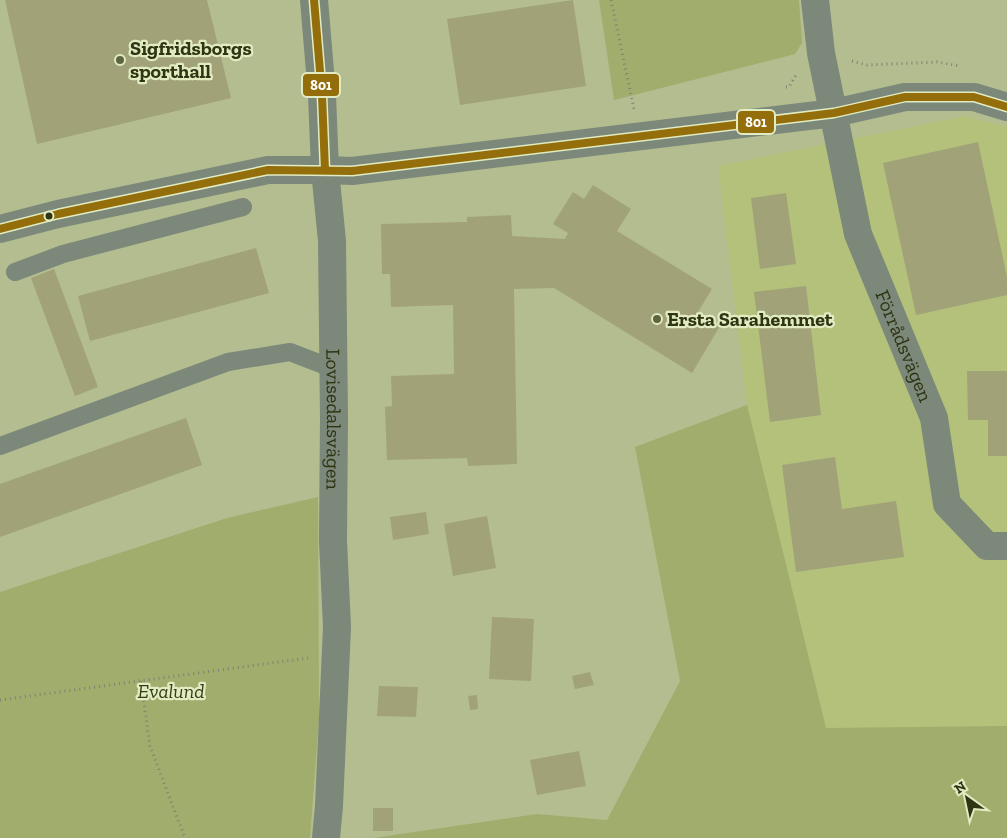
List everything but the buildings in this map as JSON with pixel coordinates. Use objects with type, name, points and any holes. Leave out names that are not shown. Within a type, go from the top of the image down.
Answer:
[{"type":"street","name":"Lovisedalsvägen","points":[[314,0],[322,95],[325,170],[332,240],[334,370],[333,541],[337,627],[326,838]]},
{"type":"street","name":"Förrådsvägen","points":[[815,0],[821,53],[858,234],[934,418],[947,504],[987,546],[1007,546]]},
{"type":"street","points":[[0,229],[58,214],[268,170],[352,171],[834,113],[905,98],[974,97],[1007,106]]},
{"type":"lane","points":[[15,272],[63,254],[243,207]]},
{"type":"lane","points":[[0,446],[228,362],[290,352],[334,370]]},
{"type":"path","points":[[611,0],[636,114]]},
{"type":"path","points":[[0,700],[336,654]]},
{"type":"path","points":[[141,681],[150,746],[185,838]]},
{"type":"shaded area","points":[[965,116],[1007,127],[1007,726],[826,729],[747,405],[718,166]]},
{"type":"green space","points":[[599,0],[799,0],[802,43],[795,54],[614,100]]},
{"type":"green space","points":[[747,405],[826,728],[1007,726],[1007,838],[373,838],[537,814],[607,820],[680,681],[635,447]]},
{"type":"green space","name":"Evalund","points":[[318,497],[319,718],[310,838],[0,838],[0,592],[227,518]]},
{"type":"transit line","name":"801","points":[[314,0],[322,95],[325,170]]},
{"type":"transit line","name":"801","points":[[0,229],[58,214],[268,170],[352,171],[834,113],[905,97],[974,97],[1007,107]]},
{"type":"place","name":"Sigfridsborgs sporthall","points":[[120,60]]},
{"type":"place","name":"Ersta Sarahemmet","points":[[657,319]]}]
